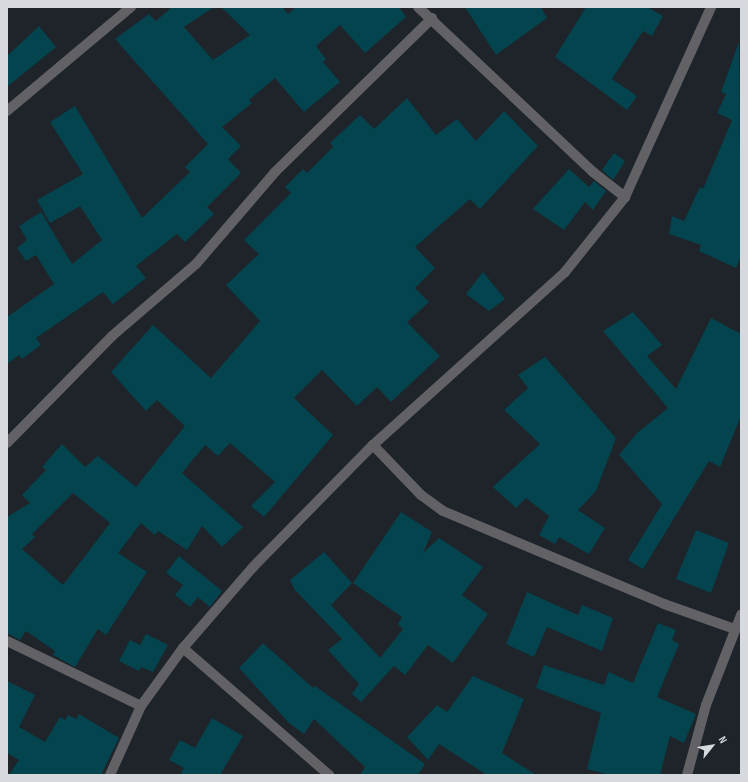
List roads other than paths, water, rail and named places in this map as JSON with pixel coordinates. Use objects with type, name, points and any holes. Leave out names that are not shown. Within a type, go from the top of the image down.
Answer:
[{"type":"street","points":[[7,110],[131,7]]},
{"type":"street","points":[[418,7],[432,18],[593,172],[625,197]]},
{"type":"street","points":[[110,775],[141,706],[183,648],[254,566],[373,445],[565,272],[625,197],[711,7]]},
{"type":"street","points":[[7,443],[112,336],[196,264],[275,172],[432,18]]},
{"type":"street","points":[[373,445],[421,495],[443,511],[664,604],[734,629]]},
{"type":"street","points":[[687,775],[706,705],[734,629],[741,615]]},
{"type":"street","points":[[7,641],[141,706]]},
{"type":"street","points":[[183,648],[329,775]]}]
